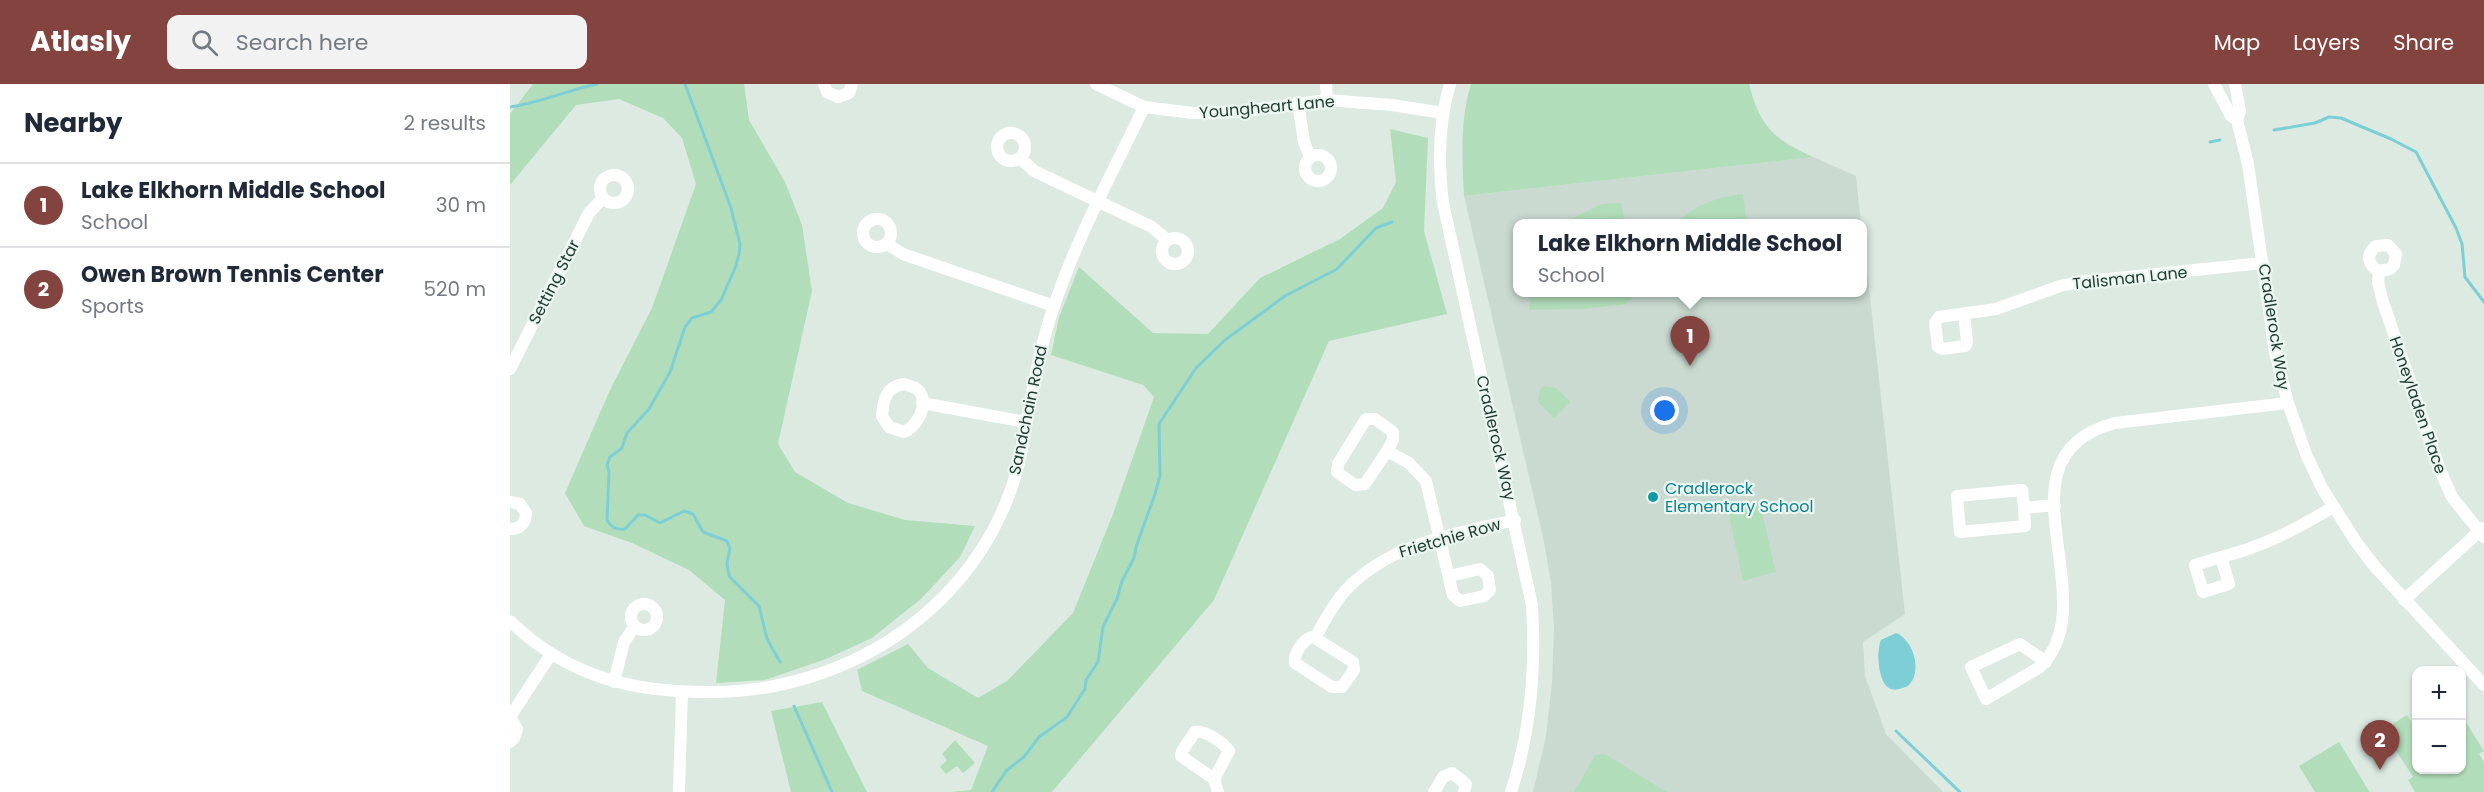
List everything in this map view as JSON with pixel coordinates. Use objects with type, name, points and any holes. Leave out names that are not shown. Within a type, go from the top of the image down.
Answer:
[{"type":"street","points":[[824,84],[827,92],[838,97],[849,93],[852,84]]},
{"type":"street","name":"Youngheart Lane","points":[[1096,84],[1113,88],[1144,107],[1193,113],[1226,113],[1327,100],[1443,112]]},
{"type":"street","points":[[1326,84],[1327,100]]},
{"type":"street","name":"Cradlerock Way","points":[[1450,84],[1443,112],[1439,158],[1443,204],[1515,520],[1532,605],[1534,658],[1530,714],[1511,792]]},
{"type":"street","points":[[2215,84],[2224,86],[2233,84]]},
{"type":"street","name":"Cradlerock Way","points":[[2215,84],[2231,117],[2237,120]]},
{"type":"street","name":"Cradlerock Way","points":[[2233,84],[2240,111],[2237,120],[2248,164],[2275,352],[2288,403],[2306,454],[2333,507],[2356,542],[2404,600],[2484,685]]},
{"type":"street","points":[[1298,102],[1304,142],[1310,157]]},
{"type":"street","name":"Sandchain Road","points":[[510,621],[550,654],[592,675],[640,688],[682,692],[736,692],[819,676],[869,654],[908,628],[927,612],[963,573],[989,535],[1017,472],[1042,343],[1054,306],[1066,273],[1144,107]]},
{"type":"street","points":[[1020,158],[1034,171],[1152,227],[1167,240]]},
{"type":"street","name":"Setting Star","points":[[510,369],[589,213],[603,198]]},
{"type":"street","points":[[887,243],[903,254],[1054,306]]},
{"type":"street","name":"Talisman Lane","points":[[1964,313],[1996,309],[2053,288],[2079,282],[2263,263]]},
{"type":"street","name":"Honeyladen Place","points":[[2379,271],[2379,291],[2435,459],[2452,497],[2482,532]]},
{"type":"street","points":[[922,403],[1026,422]]},
{"type":"street","points":[[2046,662],[2020,644],[1971,667],[1986,699],[2034,672],[2046,662],[2059,641],[2062,622],[2054,488],[2060,465],[2072,446],[2090,432],[2115,423],[2288,403]]},
{"type":"street","points":[[1366,419],[1375,419],[1393,432],[1393,440],[1387,451],[1368,481],[1361,486],[1341,476],[1336,469],[1366,419]]},
{"type":"street","points":[[1387,451],[1409,463],[1426,481],[1449,576]]},
{"type":"street","points":[[2022,490],[2024,508],[2025,526],[1960,532],[1957,496],[2022,490]]},
{"type":"street","points":[[510,502],[520,504],[526,513],[524,523],[518,528],[510,529]]},
{"type":"street","points":[[2024,508],[2055,505]]},
{"type":"street","points":[[2221,557],[2248,550],[2285,535],[2333,507]]},
{"type":"street","name":"Frietchie Row","points":[[1315,638],[1345,591],[1366,572],[1397,553],[1440,537],[1515,520]]},
{"type":"street","points":[[2404,600],[2482,532]]},
{"type":"street","points":[[614,682],[624,642],[635,626]]},
{"type":"street","name":"Frietchie Row","points":[[1311,636],[1315,638],[1353,662],[1354,670],[1342,687],[1332,687],[1295,663],[1295,656],[1305,640],[1311,636]]},
{"type":"street","points":[[510,742],[517,729],[510,717],[550,654]]},
{"type":"street","points":[[679,792],[682,692]]},
{"type":"street","points":[[1434,792],[1443,777],[1452,773],[1466,784],[1464,792]]},
{"type":"street","points":[[1214,779],[1218,792]]},
{"type":"shaded area","points":[[1813,157],[1856,176],[1861,219],[1513,219],[1513,297],[1867,297],[1867,270],[1905,614],[1863,642],[1865,676],[1886,734],[1943,792],[1533,792],[1546,736],[1552,683],[1554,629],[1551,582],[1543,537],[1464,196]]},
{"type":"green space","points":[[533,84],[744,84],[749,120],[785,182],[802,225],[812,291],[778,444],[795,472],[848,503],[905,520],[975,526],[960,557],[922,598],[872,638],[826,659],[765,680],[716,683],[725,600],[689,570],[632,543],[584,526],[565,493],[610,390],[652,308],[696,184],[682,138],[663,118],[619,99],[576,105],[510,185],[510,114]]},
{"type":"green space","points":[[1471,84],[1749,84],[1758,111],[1770,130],[1788,144],[1813,157],[1464,196],[1463,126]]},
{"type":"green space","points":[[1390,129],[1428,138],[1424,231],[1447,314],[1329,341],[1214,600],[1052,792],[950,792],[971,790],[988,746],[862,691],[857,670],[908,644],[928,668],[978,698],[1007,681],[1073,613],[1113,514],[1154,397],[1143,385],[1051,355],[1059,317],[1079,267],[1153,333],[1208,334],[1260,278],[1340,239],[1383,208],[1396,182]]},
{"type":"green space","points":[[1743,194],[1746,219],[1681,219],[1699,206],[1725,197]]},
{"type":"green space","points":[[1621,203],[1624,219],[1571,219],[1602,204]]},
{"type":"green space","points":[[1530,297],[1633,297],[1626,304],[1583,309],[1529,310]]},
{"type":"green space","points":[[1543,386],[1557,388],[1570,402],[1554,418],[1538,402]]},
{"type":"green space","points":[[1760,504],[1776,572],[1743,581],[1728,511]]},
{"type":"green space","points":[[822,702],[867,792],[791,792],[771,711]]},
{"type":"green space","points":[[2407,715],[2412,722],[2412,774],[2466,774],[2466,722],[2484,751],[2479,754],[2484,762],[2484,792],[2415,792],[2408,780],[2413,777],[2383,730]]},
{"type":"green space","points":[[955,740],[975,763],[963,773],[957,766],[946,774],[940,767],[947,760],[942,754]]},
{"type":"green space","points":[[2339,742],[2370,792],[2315,792],[2299,766]]},
{"type":"green space","points":[[1605,754],[1667,792],[1574,792],[1595,755]]},
{"type":"water","points":[[1896,633],[1908,642],[1916,665],[1913,680],[1908,686],[1893,690],[1885,685],[1880,673],[1879,645],[1881,640]]},
{"type":"waterway","points":[[510,107],[597,84]]},
{"type":"waterway","points":[[685,84],[731,208],[740,244],[739,254],[721,300],[711,312],[692,318],[685,327],[670,372],[649,409],[627,433],[622,448],[610,457],[607,465],[609,472],[607,520],[614,528],[625,529],[638,515],[645,515],[660,523],[684,511],[693,514],[703,532],[727,541],[730,548],[727,563],[729,576],[759,606],[767,639],[780,662]]},
{"type":"waterway","points":[[2274,130],[2315,123],[2329,117],[2341,118],[2416,152],[2456,228],[2462,244],[2465,277],[2484,302]]},
{"type":"waterway","points":[[2210,142],[2220,140]]},
{"type":"waterway","points":[[992,792],[1006,771],[1024,757],[1039,737],[1067,717],[1085,689],[1086,680],[1098,662],[1103,627],[1134,558],[1160,476],[1159,424],[1196,368],[1225,340],[1285,296],[1337,269],[1376,228],[1392,222]]},
{"type":"waterway","points":[[794,706],[832,792]]},
{"type":"waterway","points":[[1896,731],[1960,792]]},
{"type":"place","name":"Lake Elkhorn Middle School","points":[[1690,366]]},
{"type":"place","name":"Cradlerock Elementary School","points":[[1653,497]]},
{"type":"place","name":"Owen Brown Tennis Center","points":[[2380,770]]}]
